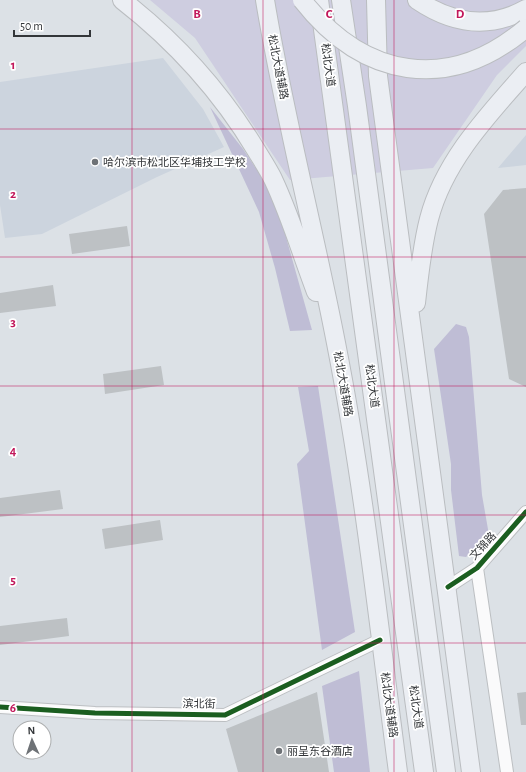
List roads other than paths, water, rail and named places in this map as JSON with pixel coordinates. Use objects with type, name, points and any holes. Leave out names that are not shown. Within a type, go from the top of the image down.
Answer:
[{"type":"highway","points":[[122,0],[159,31],[193,65],[218,92],[238,119],[273,179],[336,344]]},
{"type":"highway","name":"松北大道辅路","points":[[265,0],[285,103],[336,344],[358,472],[398,772]]},
{"type":"highway","points":[[302,0],[329,31],[346,43],[369,58],[384,64],[404,68],[442,68],[471,61],[499,48],[526,28]]},
{"type":"highway","name":"松北大道","points":[[319,0],[424,772]]},
{"type":"highway","name":"松北大道","points":[[341,0],[358,114],[446,772]]},
{"type":"highway","points":[[365,0],[378,76],[429,463],[448,588],[471,772]]},
{"type":"highway","points":[[376,0],[378,76]]},
{"type":"highway","points":[[417,0],[448,17],[470,22],[503,19],[526,9]]},
{"type":"highway","points":[[413,334],[424,244],[429,218],[438,193],[461,151],[526,72]]},
{"type":"highway","points":[[421,579],[429,463]]},
{"type":"highway","points":[[358,472],[401,600]]},
{"type":"street","name":"文锦路","points":[[448,588],[477,568],[526,512]]},
{"type":"street","points":[[477,568],[507,772]]},
{"type":"street","name":"滨北街","points":[[0,707],[95,713],[225,715],[380,640]]},
{"type":"place","name":"哈尔滨市松北区华埔技工学校","points":[[95,162]]},
{"type":"place","name":"丽呈东谷酒店","points":[[279,751]]}]
